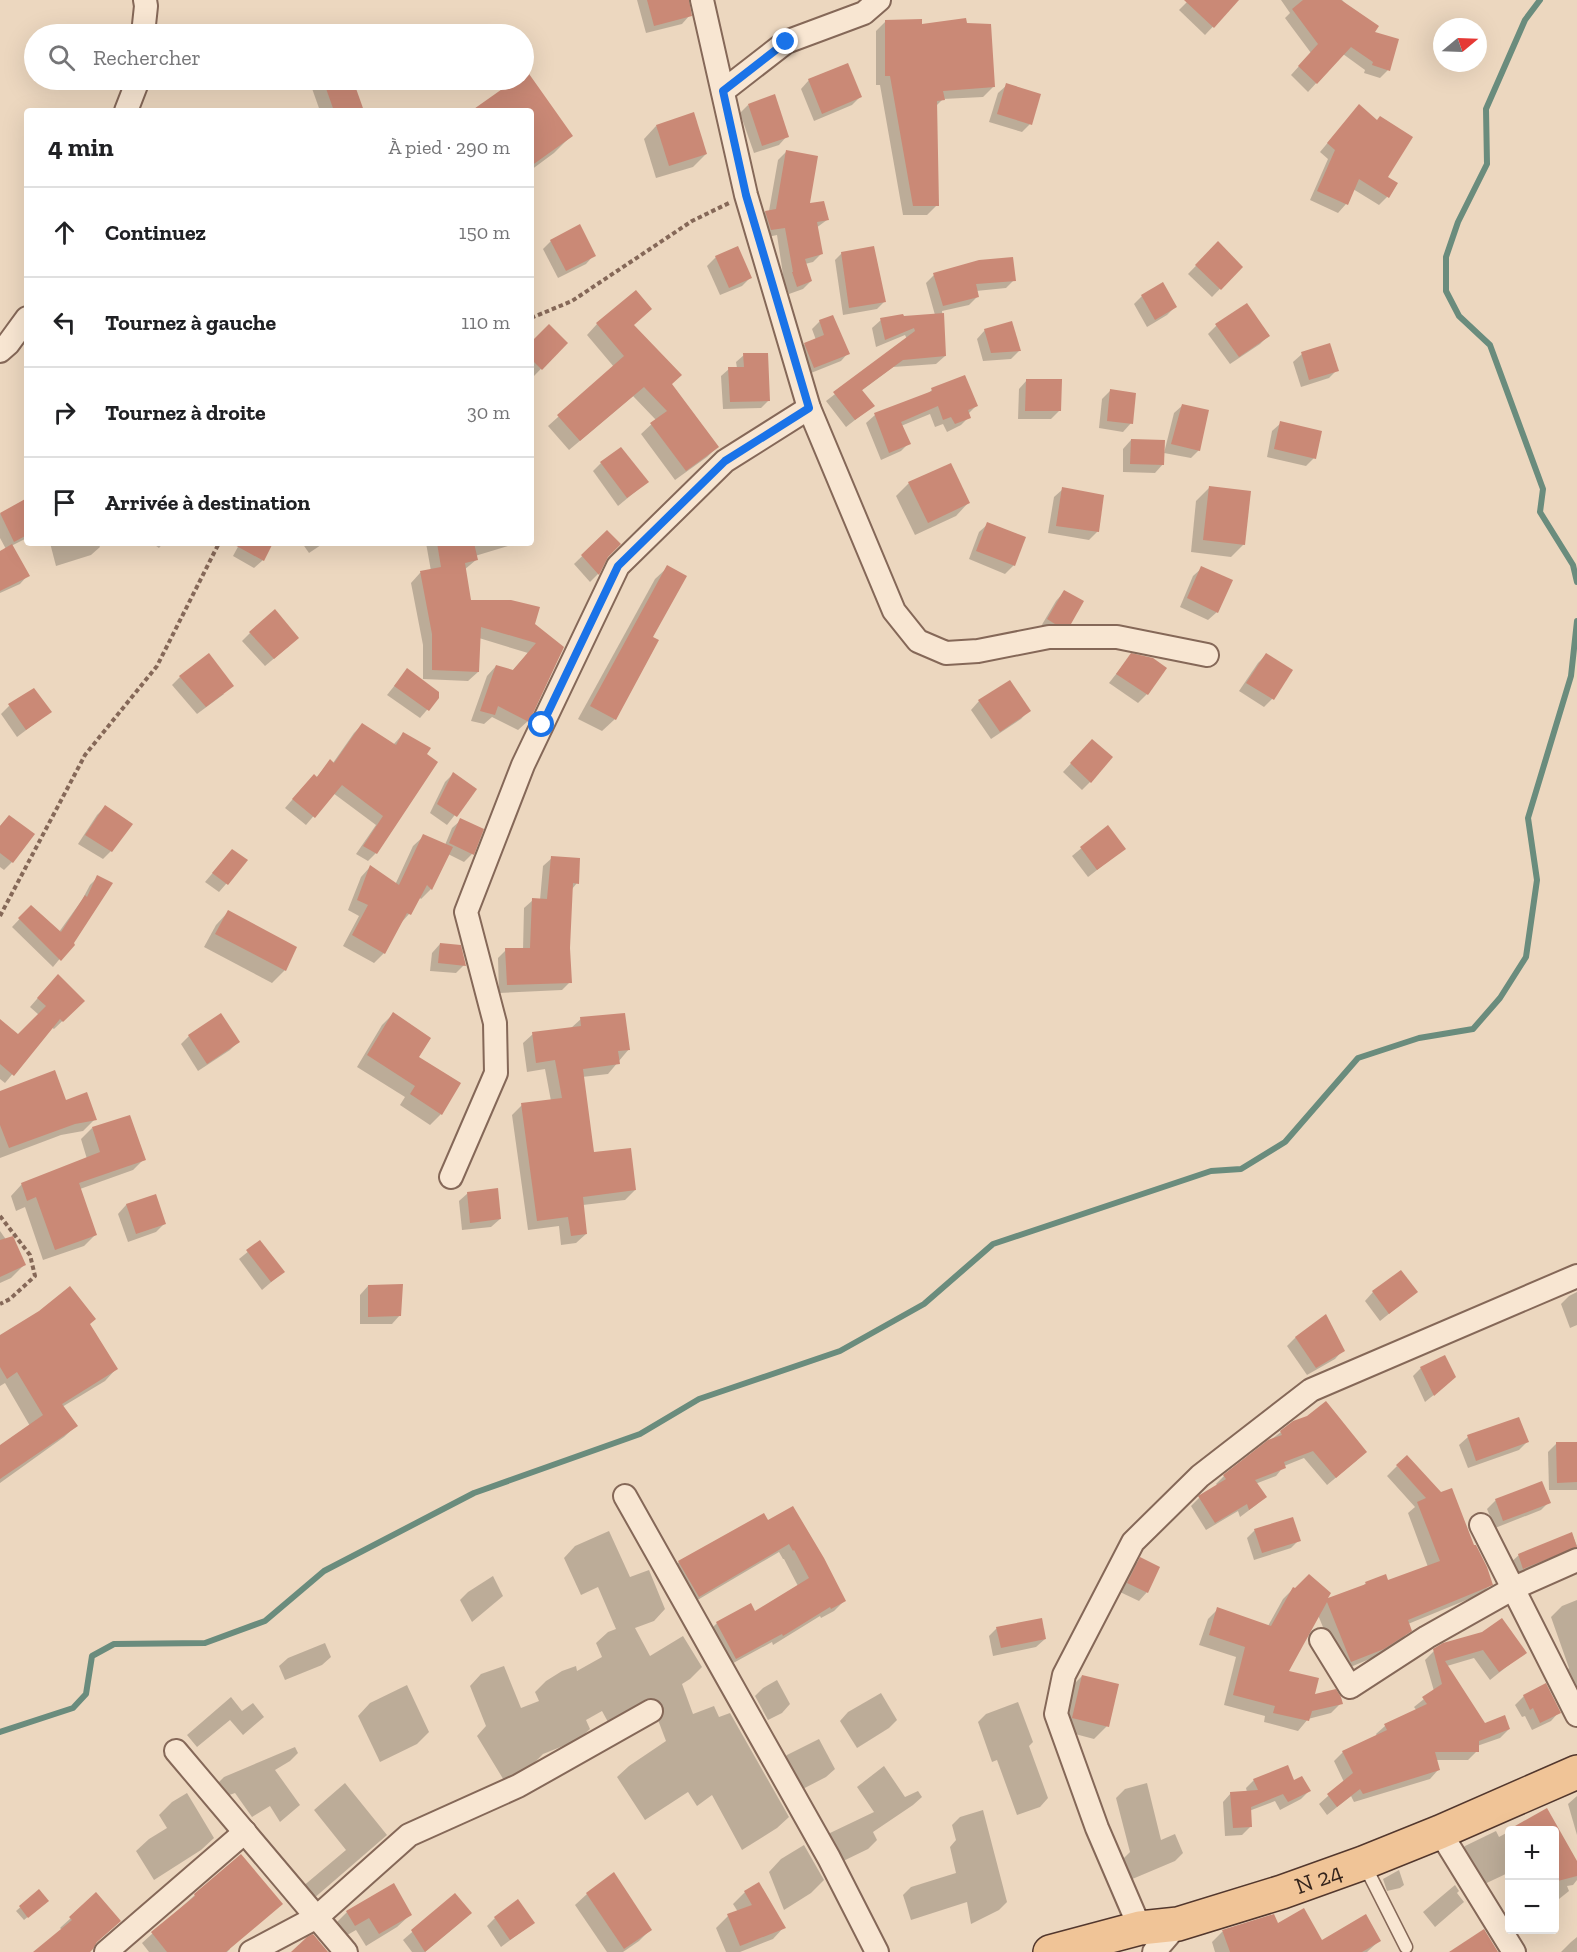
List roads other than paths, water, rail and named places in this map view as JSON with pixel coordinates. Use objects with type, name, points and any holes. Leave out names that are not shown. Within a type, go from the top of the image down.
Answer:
[{"type":"main road","name":"N 24","points":[[1050,1952],[1147,1940],[1179,1924],[1282,1892],[1363,1863],[1577,1772]]},
{"type":"street","points":[[144,24],[145,0]]},
{"type":"street","points":[[702,0],[746,195],[809,408],[894,611],[918,641],[946,653],[978,651],[1049,637],[1118,637],[1207,656]]},
{"type":"street","points":[[723,91],[786,42],[864,13],[879,0]]},
{"type":"street","points":[[127,108],[134,90]]},
{"type":"street","points":[[0,351],[24,322]]},
{"type":"street","points":[[451,1178],[496,1073],[495,1023],[466,912],[523,765],[618,566],[725,461],[809,408]]},
{"type":"street","points":[[1147,1940],[1097,1828],[1056,1714],[1064,1675],[1133,1542],[1200,1476],[1311,1390],[1577,1276]]},
{"type":"street","points":[[626,1496],[829,1858],[878,1952]]},
{"type":"street","points":[[1481,1525],[1577,1715]]},
{"type":"street","points":[[1321,1640],[1350,1687],[1427,1637],[1514,1588],[1577,1560]]},
{"type":"street","points":[[251,1952],[317,1917],[410,1835],[518,1786],[651,1711]]},
{"type":"street","points":[[177,1751],[346,1952]]},
{"type":"street","points":[[106,1952],[245,1832]]},
{"type":"street","points":[[1440,1832],[1514,1952]]},
{"type":"lane","points":[[1363,1863],[1406,1947]]},
{"type":"waterway","points":[[1540,0],[1525,20],[1486,109],[1487,164],[1458,222],[1446,257],[1446,291],[1459,316],[1490,345],[1543,489],[1540,512],[1573,565],[1577,582]]},
{"type":"waterway","points":[[0,1732],[73,1708],[86,1694],[92,1656],[114,1644],[205,1643],[265,1621],[324,1571],[474,1493],[640,1434],[699,1399],[840,1351],[924,1304],[993,1244],[1211,1171],[1241,1169],[1285,1142],[1358,1058],[1419,1038],[1473,1029],[1500,998],[1526,957],[1537,880],[1528,818],[1571,676],[1577,621]]}]
